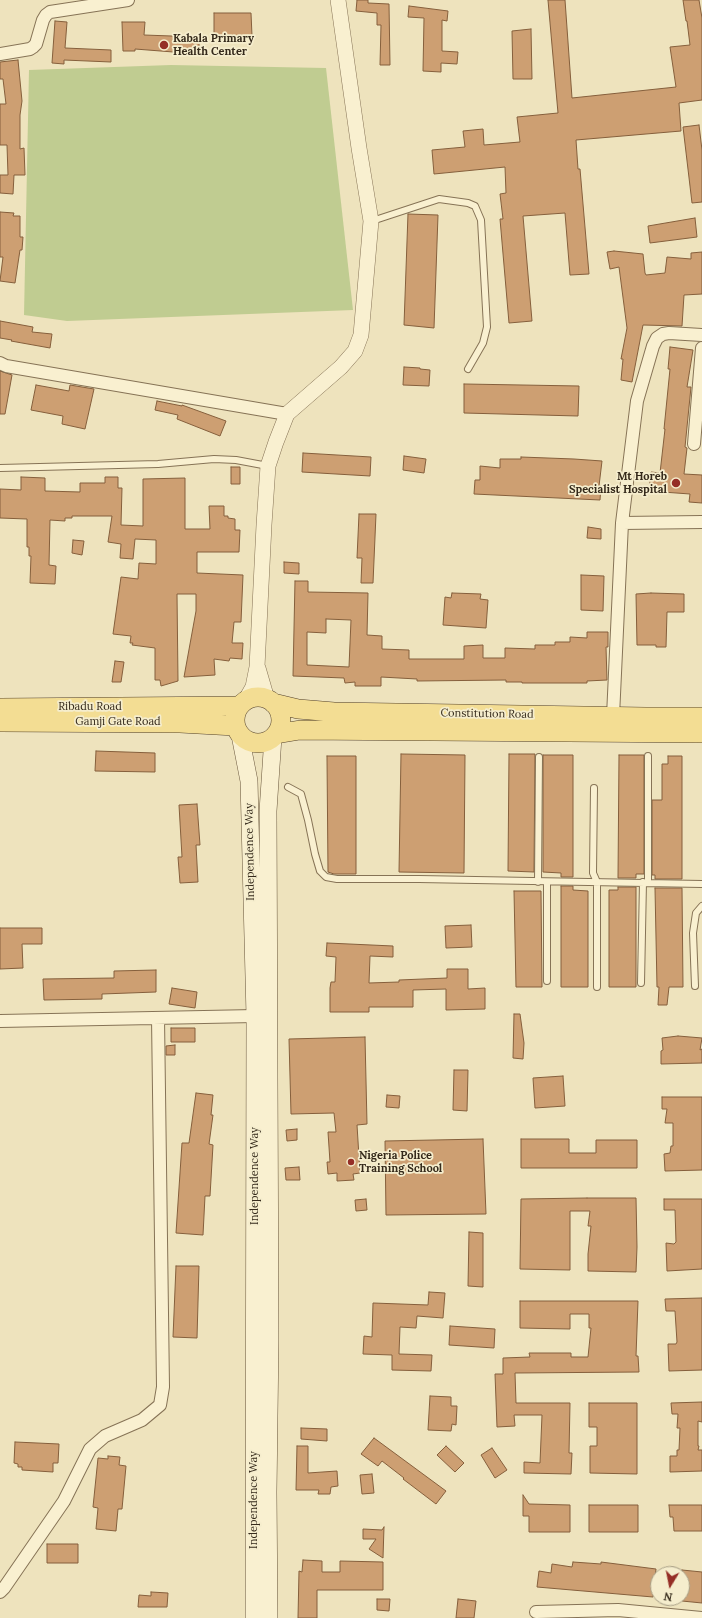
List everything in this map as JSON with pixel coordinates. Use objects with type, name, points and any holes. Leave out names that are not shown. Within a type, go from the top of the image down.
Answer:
[{"type":"main road","points":[[259,697],[270,701],[278,708],[281,722],[274,736],[265,742],[256,743],[247,740],[237,730],[234,719],[242,703],[252,698],[259,697]]},
{"type":"main road","name":"Constitution Road","points":[[270,701],[298,709],[334,712],[702,717]]},
{"type":"main road","name":"Ribadu Road","points":[[0,708],[180,707],[242,703]]},
{"type":"main road","name":"Gamji Gate Road","points":[[0,722],[180,722],[237,730]]},
{"type":"main road","name":"Independence Way","points":[[237,730],[248,781],[255,1016],[254,1618]]},
{"type":"main road","name":"Constitution Road","points":[[274,736],[300,730],[702,733]]},
{"type":"main road","name":"Independence Way","points":[[269,1618],[268,1492],[270,1332],[268,811],[274,736]]},
{"type":"street","points":[[0,54],[30,49],[33,47],[36,44],[43,20],[50,12],[128,0]]},
{"type":"street","points":[[242,703],[252,687],[257,667],[268,466],[287,414],[341,367],[354,351],[361,335],[371,221],[338,0]]},
{"type":"street","points":[[614,716],[622,523],[637,401],[653,346],[657,338],[662,334],[669,333],[702,336]]},
{"type":"street","points":[[694,444],[702,348]]},
{"type":"street","points":[[0,363],[287,414]]},
{"type":"street","points":[[622,523],[702,522]]},
{"type":"street","points":[[257,667],[270,701]]},
{"type":"street","points":[[0,1021],[255,1016]]},
{"type":"street","points":[[0,1592],[64,1501],[90,1449],[105,1436],[142,1420],[160,1405],[163,1387],[158,1018]]},
{"type":"street","points":[[536,1612],[618,1610],[702,1618]]},
{"type":"lane","points":[[371,221],[439,200],[468,203],[475,206],[481,220],[487,327],[483,343],[468,369]]},
{"type":"lane","points":[[0,468],[158,464],[214,459],[236,460],[268,466]]},
{"type":"lane","points":[[641,983],[648,756]]},
{"type":"lane","points":[[538,882],[539,757]]},
{"type":"lane","points":[[288,787],[301,794],[320,871],[326,877],[337,879],[645,882],[702,884]]},
{"type":"lane","points":[[594,788],[593,872],[597,882],[598,987]]},
{"type":"lane","points":[[547,882],[547,981]]},
{"type":"lane","points":[[695,986],[693,933],[696,913],[702,906]]},
{"type":"green space","points":[[171,65],[326,68],[353,310],[67,321],[24,315],[29,70]]},
{"type":"building","points":[[357,0],[368,0],[368,3],[389,4],[390,65],[380,65],[381,25],[377,25],[377,13],[356,11]]},
{"type":"building","points":[[548,0],[565,0],[572,98],[676,87],[670,47],[690,45],[683,0],[699,0],[702,18],[702,100],[679,103],[681,131],[576,140],[589,274],[570,275],[565,213],[523,216],[532,321],[509,323],[500,219],[503,219],[500,194],[506,193],[505,167],[434,174],[432,150],[465,147],[463,131],[483,129],[484,145],[520,142],[517,117],[558,113]]},
{"type":"building","points":[[409,6],[448,11],[447,21],[442,20],[442,51],[458,52],[457,64],[441,63],[441,72],[423,71],[424,18],[408,17]]},
{"type":"building","points":[[214,13],[251,13],[252,36],[214,37]]},
{"type":"building","points":[[55,21],[67,22],[65,48],[111,50],[111,62],[64,60],[64,64],[52,63]]},
{"type":"building","points":[[122,22],[145,22],[144,35],[199,37],[199,54],[135,49],[135,51],[123,51]]},
{"type":"building","points":[[531,29],[532,79],[513,79],[512,31]]},
{"type":"building","points":[[18,60],[22,101],[20,115],[20,149],[24,148],[25,175],[14,175],[13,194],[0,193],[0,175],[8,175],[7,145],[0,145],[0,104],[6,104],[3,79],[0,79],[0,62]]},
{"type":"building","points":[[699,125],[702,150],[702,202],[692,203],[683,127]]},
{"type":"building","points":[[0,212],[14,213],[13,216],[20,216],[20,237],[23,237],[22,250],[20,250],[15,283],[0,281],[3,257],[0,257]]},
{"type":"building","points":[[408,214],[438,215],[434,328],[404,325]]},
{"type":"building","points":[[695,218],[697,237],[650,243],[648,226]]},
{"type":"building","points":[[614,251],[643,254],[646,275],[665,273],[667,257],[691,259],[691,253],[702,252],[702,294],[684,295],[682,326],[643,325],[632,382],[621,380],[623,359],[621,359],[627,328],[619,267],[610,269],[607,252]]},
{"type":"building","points":[[0,321],[33,327],[32,332],[52,334],[50,348],[0,338]]},
{"type":"building","points":[[670,347],[693,350],[687,387],[691,387],[684,474],[702,475],[702,503],[689,502],[690,494],[649,491],[651,472],[660,473],[670,369],[668,369]]},
{"type":"building","points":[[404,367],[430,370],[429,386],[403,385]]},
{"type":"building","points":[[0,371],[12,375],[5,414],[0,414]]},
{"type":"building","points":[[464,384],[579,386],[578,416],[464,413]]},
{"type":"building","points":[[36,385],[69,391],[70,385],[94,389],[85,429],[62,424],[63,416],[31,410]]},
{"type":"building","points":[[157,401],[182,405],[226,421],[220,436],[177,419],[178,415],[155,410]]},
{"type":"building","points":[[303,453],[371,457],[370,476],[302,472]]},
{"type":"building","points":[[404,456],[426,459],[424,473],[403,470]]},
{"type":"building","points":[[521,457],[602,461],[599,486],[601,486],[600,500],[474,494],[475,480],[480,480],[480,466],[500,468],[500,459],[521,459]]},
{"type":"building","points":[[231,467],[240,467],[240,484],[231,484]]},
{"type":"building","points":[[21,477],[45,478],[45,491],[80,492],[80,483],[105,483],[105,477],[118,477],[118,488],[122,488],[121,525],[143,526],[143,479],[185,478],[185,529],[210,529],[209,506],[224,506],[224,516],[235,519],[235,530],[240,530],[239,552],[197,552],[197,573],[243,575],[241,622],[234,622],[232,643],[243,643],[242,659],[230,658],[229,661],[214,659],[215,675],[184,677],[196,611],[196,594],[177,594],[178,681],[161,686],[160,680],[155,680],[155,648],[132,645],[133,643],[130,643],[131,636],[113,634],[121,577],[138,579],[139,563],[156,564],[156,540],[135,539],[133,559],[120,558],[121,544],[108,542],[112,516],[72,516],[72,518],[65,518],[65,521],[50,520],[49,565],[56,566],[55,584],[30,583],[31,556],[29,556],[29,547],[27,547],[27,519],[0,518],[0,489],[21,490]]},
{"type":"building","points":[[359,514],[376,514],[373,583],[361,583],[362,558],[357,558]]},
{"type":"building","points":[[588,527],[601,529],[601,539],[587,538]]},
{"type":"building","points":[[73,540],[84,541],[82,555],[72,553]]},
{"type":"building","points":[[284,562],[299,563],[299,574],[284,573]]},
{"type":"building","points":[[581,575],[604,576],[603,611],[581,610]]},
{"type":"building","points":[[295,581],[308,581],[308,592],[368,593],[367,635],[382,636],[382,649],[409,650],[409,659],[464,659],[464,646],[483,645],[483,658],[505,658],[505,648],[535,649],[535,645],[555,645],[555,642],[570,642],[570,637],[587,638],[587,632],[608,632],[608,647],[606,647],[607,680],[587,681],[587,683],[522,683],[506,682],[506,680],[417,681],[417,679],[381,677],[381,686],[355,686],[355,682],[345,683],[344,678],[293,676]],"holes":[[[326,619],[351,620],[349,667],[307,665],[307,632],[326,633]]]},
{"type":"building","points":[[452,593],[481,594],[480,599],[488,600],[486,628],[443,625],[445,597],[451,598]]},
{"type":"building","points":[[636,594],[684,594],[684,612],[667,612],[666,647],[656,647],[656,645],[637,645]]},
{"type":"building","points":[[115,661],[124,662],[121,682],[112,682]]},
{"type":"building","points":[[96,751],[155,753],[155,772],[95,771]]},
{"type":"building","points":[[401,754],[465,755],[464,873],[399,872]]},
{"type":"building","points":[[509,754],[535,754],[534,872],[508,871]]},
{"type":"building","points":[[543,755],[573,755],[573,877],[561,877],[561,873],[543,872]]},
{"type":"building","points":[[619,755],[644,755],[644,874],[636,874],[636,878],[618,878]]},
{"type":"building","points":[[327,756],[356,756],[356,874],[334,874],[328,872]]},
{"type":"building","points":[[668,756],[682,756],[682,879],[655,879],[655,875],[652,875],[652,800],[662,800],[662,764],[668,764]]},
{"type":"building","points":[[197,804],[200,845],[196,845],[198,882],[180,883],[178,857],[182,857],[179,805]]},
{"type":"building","points":[[561,886],[573,886],[573,890],[588,891],[588,987],[561,987]]},
{"type":"building","points":[[618,887],[636,887],[636,987],[609,987],[609,890],[618,890]]},
{"type":"building","points":[[655,888],[682,888],[683,987],[669,987],[667,1005],[658,1005],[659,987],[657,987]]},
{"type":"building","points":[[514,891],[541,891],[542,987],[516,987]]},
{"type":"building","points":[[471,925],[472,947],[446,948],[445,926]]},
{"type":"building","points":[[0,928],[42,928],[42,944],[22,944],[23,968],[0,969]]},
{"type":"building","points":[[327,943],[393,946],[393,957],[370,956],[369,983],[447,978],[447,969],[468,969],[468,989],[485,988],[485,1009],[446,1010],[446,989],[413,990],[413,1007],[369,1007],[369,1012],[330,1012],[330,988],[331,982],[335,982],[336,957],[326,956]]},
{"type":"building","points":[[156,970],[156,992],[102,994],[102,999],[44,1000],[43,979],[114,978],[114,971]]},
{"type":"building","points":[[172,988],[197,992],[195,1008],[169,1004]]},
{"type":"building","points":[[514,1014],[520,1014],[524,1043],[523,1059],[513,1058]]},
{"type":"building","points":[[171,1028],[195,1028],[195,1042],[171,1042]]},
{"type":"building","points":[[678,1036],[702,1038],[700,1050],[702,1049],[702,1063],[661,1064],[661,1051],[663,1050],[662,1038]]},
{"type":"building","points":[[365,1037],[367,1124],[357,1125],[360,1173],[353,1174],[354,1180],[337,1181],[337,1173],[328,1174],[327,1162],[330,1162],[328,1132],[336,1132],[334,1113],[291,1114],[289,1039]]},
{"type":"building","points":[[175,1045],[175,1055],[166,1055],[166,1046]]},
{"type":"building","points":[[454,1070],[468,1070],[467,1111],[453,1110]]},
{"type":"building","points":[[563,1076],[565,1106],[535,1108],[533,1078]]},
{"type":"building","points":[[196,1093],[213,1095],[211,1115],[213,1115],[209,1144],[213,1145],[210,1196],[205,1196],[203,1235],[176,1233],[182,1143],[189,1143]]},
{"type":"building","points":[[387,1095],[400,1096],[399,1108],[386,1107]]},
{"type":"building","points":[[662,1097],[702,1097],[702,1170],[665,1171],[664,1154],[670,1153],[671,1146],[673,1146],[673,1123],[665,1123],[667,1109],[662,1109]]},
{"type":"building","points":[[297,1129],[297,1140],[287,1141],[286,1130]]},
{"type":"building","points":[[483,1139],[486,1214],[386,1215],[385,1141]]},
{"type":"building","points":[[521,1139],[569,1139],[569,1153],[596,1153],[596,1140],[637,1140],[637,1168],[521,1168]]},
{"type":"building","points":[[299,1167],[300,1180],[286,1180],[285,1168]]},
{"type":"building","points":[[636,1198],[636,1272],[588,1271],[591,1226],[588,1226],[590,1211],[570,1211],[570,1270],[520,1269],[521,1199]]},
{"type":"building","points":[[366,1199],[367,1210],[356,1211],[355,1200]]},
{"type":"building","points":[[664,1199],[702,1199],[702,1269],[667,1271],[666,1243],[674,1244],[676,1242],[675,1210],[664,1210]]},
{"type":"building","points":[[469,1232],[483,1233],[483,1287],[468,1286]]},
{"type":"building","points":[[176,1266],[199,1266],[197,1338],[173,1337]]},
{"type":"building","points":[[429,1292],[445,1293],[443,1318],[417,1316],[416,1328],[400,1327],[399,1354],[432,1355],[431,1371],[392,1370],[392,1355],[363,1354],[364,1336],[372,1337],[373,1303],[428,1305]]},
{"type":"building","points":[[702,1298],[702,1370],[669,1371],[668,1344],[676,1344],[677,1342],[675,1311],[666,1311],[665,1299]]},
{"type":"building","points":[[520,1301],[638,1301],[636,1356],[638,1356],[639,1372],[515,1373],[516,1403],[570,1403],[569,1453],[572,1453],[571,1474],[524,1473],[524,1462],[540,1463],[542,1415],[514,1415],[515,1426],[497,1427],[495,1374],[503,1374],[503,1358],[530,1357],[529,1353],[571,1353],[571,1357],[588,1357],[591,1328],[589,1328],[589,1314],[570,1314],[570,1329],[520,1328]]},
{"type":"building","points":[[450,1326],[495,1329],[494,1348],[449,1345]]},
{"type":"building","points":[[430,1396],[451,1397],[451,1406],[457,1406],[456,1425],[452,1424],[451,1431],[428,1430]]},
{"type":"building","points":[[702,1402],[702,1422],[698,1421],[698,1450],[702,1450],[702,1471],[670,1472],[670,1456],[677,1456],[677,1450],[679,1450],[680,1428],[677,1428],[678,1414],[672,1414],[671,1403]]},
{"type":"building","points":[[589,1403],[637,1403],[637,1474],[590,1473],[590,1446],[597,1446],[597,1427],[589,1427]]},
{"type":"building","points":[[301,1428],[327,1429],[327,1441],[301,1439]]},
{"type":"building","points":[[374,1438],[446,1491],[436,1504],[382,1461],[378,1466],[361,1454]]},
{"type":"building","points":[[15,1442],[59,1444],[58,1463],[53,1463],[53,1472],[22,1470],[22,1467],[18,1467],[18,1464],[14,1463]]},
{"type":"building","points":[[297,1446],[308,1446],[308,1473],[337,1471],[338,1486],[331,1487],[330,1494],[318,1494],[319,1490],[296,1490]]},
{"type":"building","points":[[446,1446],[464,1463],[455,1472],[437,1455]]},
{"type":"building","points":[[492,1448],[507,1470],[495,1478],[481,1455]]},
{"type":"building","points":[[108,1456],[120,1457],[119,1465],[126,1466],[122,1509],[118,1509],[116,1531],[96,1529],[98,1508],[93,1507],[98,1458],[108,1459]]},
{"type":"building","points":[[372,1474],[374,1493],[362,1494],[360,1475]]},
{"type":"building","points":[[523,1495],[529,1504],[570,1505],[570,1532],[529,1532],[529,1516],[523,1516]]},
{"type":"building","points":[[589,1505],[638,1505],[638,1532],[589,1532]]},
{"type":"building","points":[[669,1505],[702,1505],[702,1531],[674,1531],[673,1517],[670,1517]]},
{"type":"building","points":[[384,1527],[383,1558],[369,1549],[376,1539],[363,1539],[363,1529],[382,1530]]},
{"type":"building","points":[[47,1544],[78,1544],[78,1563],[47,1563]]},
{"type":"building","points":[[303,1560],[322,1561],[322,1572],[340,1572],[340,1561],[383,1562],[383,1590],[317,1590],[317,1618],[298,1618],[299,1571],[302,1572]]},
{"type":"building","points":[[573,1562],[601,1564],[601,1562],[650,1568],[650,1597],[537,1587],[539,1571],[551,1573],[552,1564],[572,1567]]},
{"type":"building","points":[[690,1571],[702,1572],[702,1603],[690,1602]]},
{"type":"building","points":[[151,1592],[168,1593],[167,1607],[138,1607],[139,1595],[151,1596]]},
{"type":"building","points":[[377,1599],[390,1599],[389,1611],[377,1610]]},
{"type":"building","points":[[458,1599],[476,1601],[474,1618],[456,1618]]},
{"type":"place","name":"Kabala Primary Health Center","points":[[164,45]]},
{"type":"place","name":"Mt Horeb Specialist Hospital","points":[[676,483]]},
{"type":"place","name":"Nigeria Police Training School","points":[[351,1162]]}]
